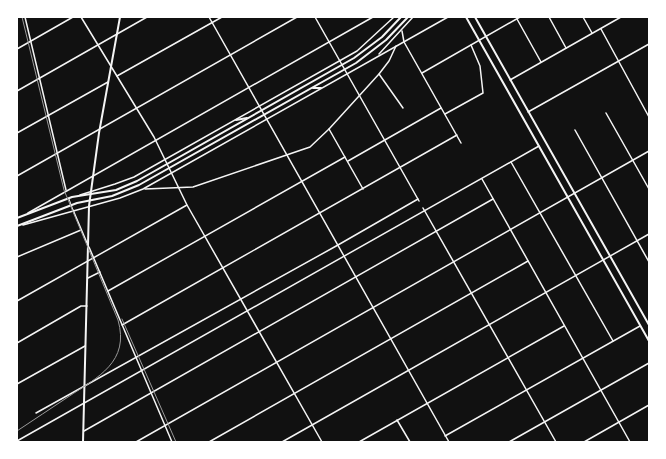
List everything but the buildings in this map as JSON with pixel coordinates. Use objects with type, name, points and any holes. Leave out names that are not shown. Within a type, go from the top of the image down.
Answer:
[{"type":"main road","points":[[83,442],[89,206],[100,129],[120,17]]},
{"type":"main road","points":[[17,218],[68,198],[90,195],[127,186],[342,65],[374,44],[401,17]]},
{"type":"main road","points":[[17,226],[71,206],[90,200],[112,196],[129,190],[345,69],[379,46],[408,17]]},
{"type":"main road","points":[[466,17],[649,342]]},
{"type":"main road","points":[[475,17],[649,325]]},
{"type":"main road","points":[[311,88],[321,88]]},
{"type":"main road","points":[[236,120],[250,117]]},
{"type":"street","points":[[24,17],[66,190]]},
{"type":"street","points":[[17,49],[73,17]]},
{"type":"street","points":[[82,17],[97,45],[156,140],[179,189],[322,442]]},
{"type":"street","points":[[17,91],[147,17]]},
{"type":"street","points":[[209,17],[449,442]]},
{"type":"street","points":[[117,76],[222,17]]},
{"type":"street","points":[[17,176],[298,17]]},
{"type":"street","points":[[36,413],[418,200],[315,17]]},
{"type":"street","points":[[22,216],[373,17]]},
{"type":"street","points":[[72,197],[124,181],[260,107],[357,51],[394,17]]},
{"type":"street","points":[[377,56],[402,31],[413,17]]},
{"type":"street","points":[[20,225],[46,220],[73,210],[120,198],[143,189],[448,17]]},
{"type":"street","points":[[422,73],[520,17]]},
{"type":"street","points":[[549,17],[566,48]]},
{"type":"street","points":[[583,17],[592,33]]},
{"type":"street","points":[[510,80],[621,17]]},
{"type":"street","points":[[517,19],[541,62]]},
{"type":"street","points":[[601,29],[649,117]]},
{"type":"street","points":[[402,31],[404,42],[462,143]]},
{"type":"street","points":[[528,112],[649,44]]},
{"type":"street","points":[[445,114],[483,93],[480,66],[471,45]]},
{"type":"street","points":[[143,189],[179,189],[199,185],[287,156],[313,145],[379,74],[389,61],[396,46]]},
{"type":"street","points":[[379,74],[403,108]]},
{"type":"street","points":[[17,133],[108,82]]},
{"type":"street","points":[[348,161],[441,108]]},
{"type":"street","points":[[606,113],[649,189]]},
{"type":"street","points":[[329,129],[363,188]]},
{"type":"street","points":[[576,130],[649,262]]},
{"type":"street","points":[[122,325],[457,135]]},
{"type":"street","points":[[17,441],[538,146]]},
{"type":"street","points":[[136,442],[649,151]]},
{"type":"street","points":[[108,291],[345,158]]},
{"type":"street","points":[[511,162],[613,341]]},
{"type":"street","points":[[482,179],[630,442]]},
{"type":"street","points":[[68,198],[172,442]]},
{"type":"street","points":[[84,431],[493,199]]},
{"type":"street","points":[[17,301],[188,204]]},
{"type":"street","points":[[423,208],[556,442]]},
{"type":"street","points":[[17,257],[81,230]]},
{"type":"street","points":[[282,442],[649,234]]},
{"type":"street","points":[[209,442],[528,261]]},
{"type":"street","points":[[88,278],[100,272]]},
{"type":"street","points":[[17,343],[81,306],[87,306]]},
{"type":"street","points":[[359,442],[564,326]]},
{"type":"street","points":[[445,436],[640,326]]},
{"type":"street","points":[[17,384],[86,346]]},
{"type":"street","points":[[509,442],[649,363]]},
{"type":"street","points":[[584,442],[649,405]]},
{"type":"street","points":[[397,420],[410,442]]},
{"type":"railway","points":[[17,431],[90,382],[109,367],[115,358],[121,335],[118,320],[64,190],[22,17]]},
{"type":"railway","points":[[122,319],[176,442]]}]
